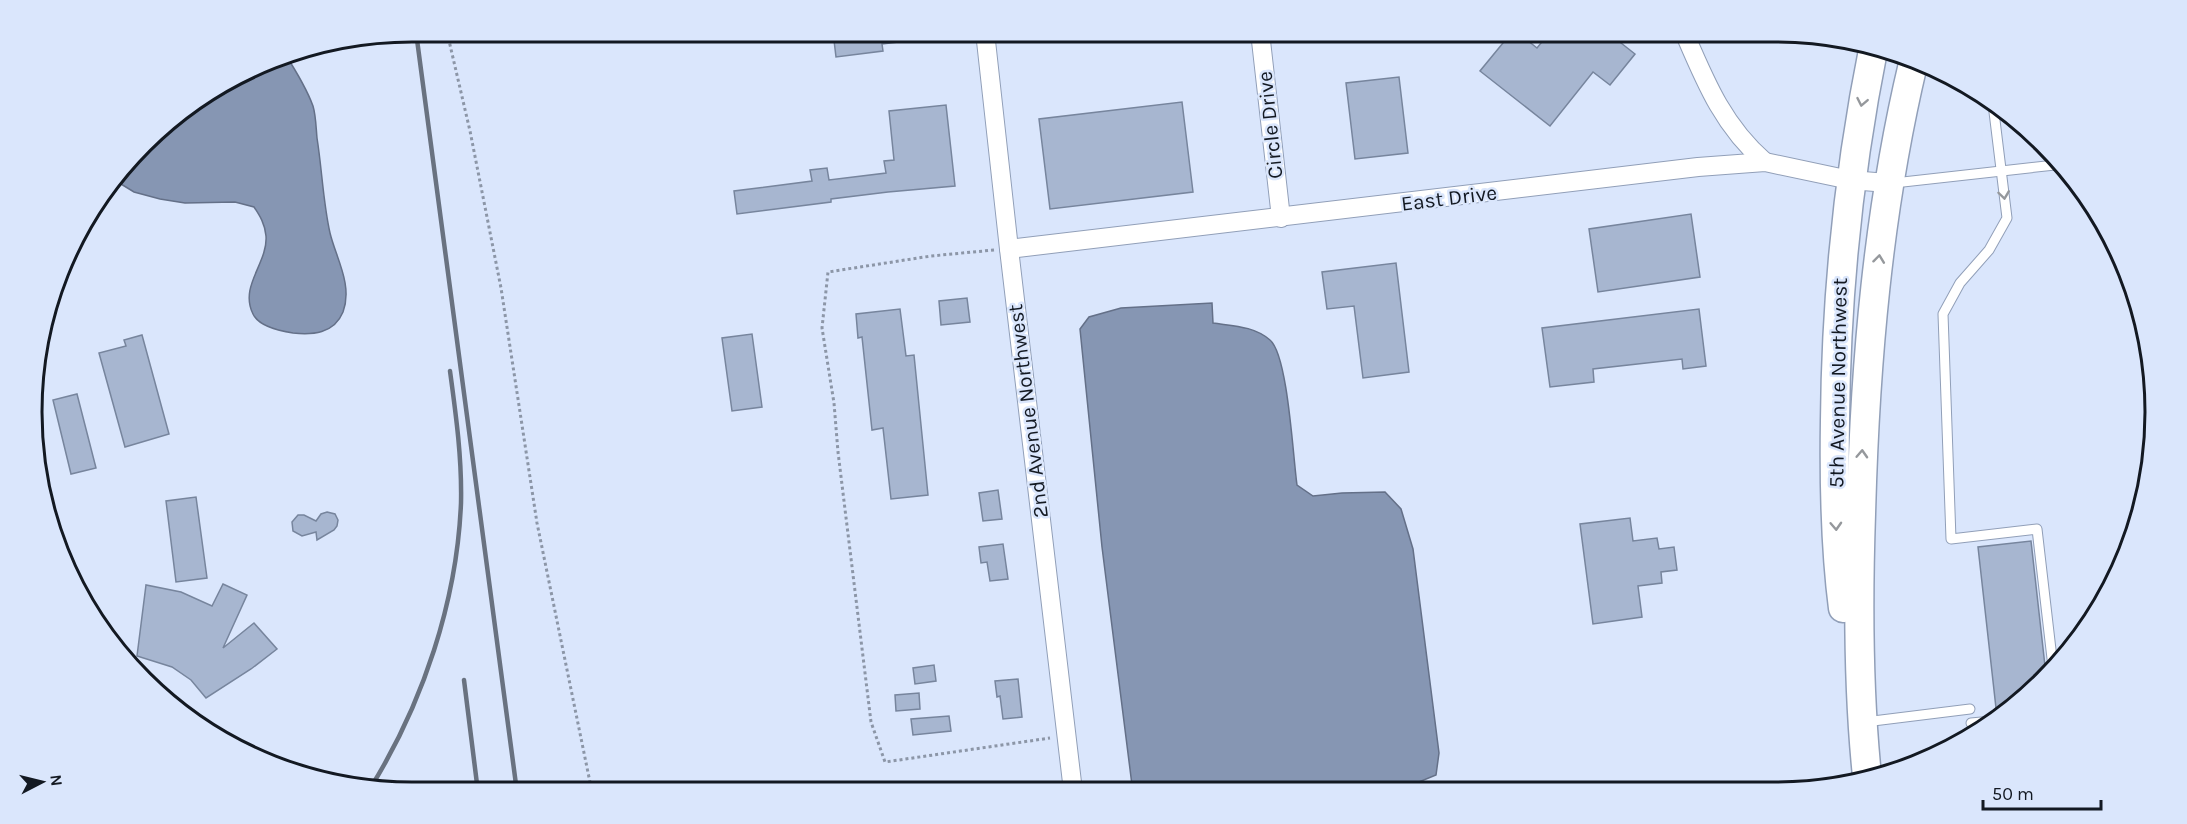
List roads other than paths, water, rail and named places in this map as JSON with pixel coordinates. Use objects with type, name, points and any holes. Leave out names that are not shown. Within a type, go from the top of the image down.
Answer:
[{"type":"main road","name":"5th Avenue Northwest","points":[[1866,770],[1861,722],[1844,622],[1836,516],[1836,362],[1841,267],[1850,180],[1872,55]]},
{"type":"main road","name":"5th Avenue Northwest","points":[[1861,722],[1859,590],[1862,455],[1874,294],[1888,183],[1912,68]]},
{"type":"street","name":"2nd Avenue Northwest","points":[[987,42],[1009,249],[1072,782]]},
{"type":"street","name":"Circle Drive","points":[[1261,42],[1281,218]]},
{"type":"street","points":[[1688,42],[1706,84],[1728,122],[1747,146],[1765,162]]},
{"type":"street","name":"East Drive","points":[[1009,249],[1698,167],[1765,162],[1850,180],[1888,183]]},
{"type":"lane","points":[[1995,114],[2007,218],[1989,250],[1960,283],[1943,314],[1951,539],[2037,529],[2052,657]]},
{"type":"lane","points":[[1888,183],[2051,165]]},
{"type":"lane","points":[[1861,722],[1970,709]]},
{"type":"lane","points":[[1971,723],[1977,722]]},
{"type":"water","points":[[291,63],[314,110],[328,221],[345,282],[346,302],[339,319],[322,332],[308,334],[276,330],[256,318],[250,304],[249,294],[263,256],[266,236],[263,224],[254,207],[235,202],[185,203],[134,192],[121,184],[150,150],[187,118],[206,104],[248,80]]},
{"type":"water","points":[[1212,303],[1213,323],[1243,327],[1264,335],[1276,349],[1281,365],[1289,408],[1297,485],[1313,496],[1385,492],[1401,509],[1413,549],[1439,753],[1436,775],[1419,782],[1132,782],[1102,547],[1080,329],[1089,317],[1121,308]]},
{"type":"railway","points":[[417,42],[516,782]]},
{"type":"railway","points":[[375,780],[390,755],[421,686],[434,650],[453,577],[461,503],[461,470],[450,371]]},
{"type":"railway","points":[[464,680],[477,782]]}]
